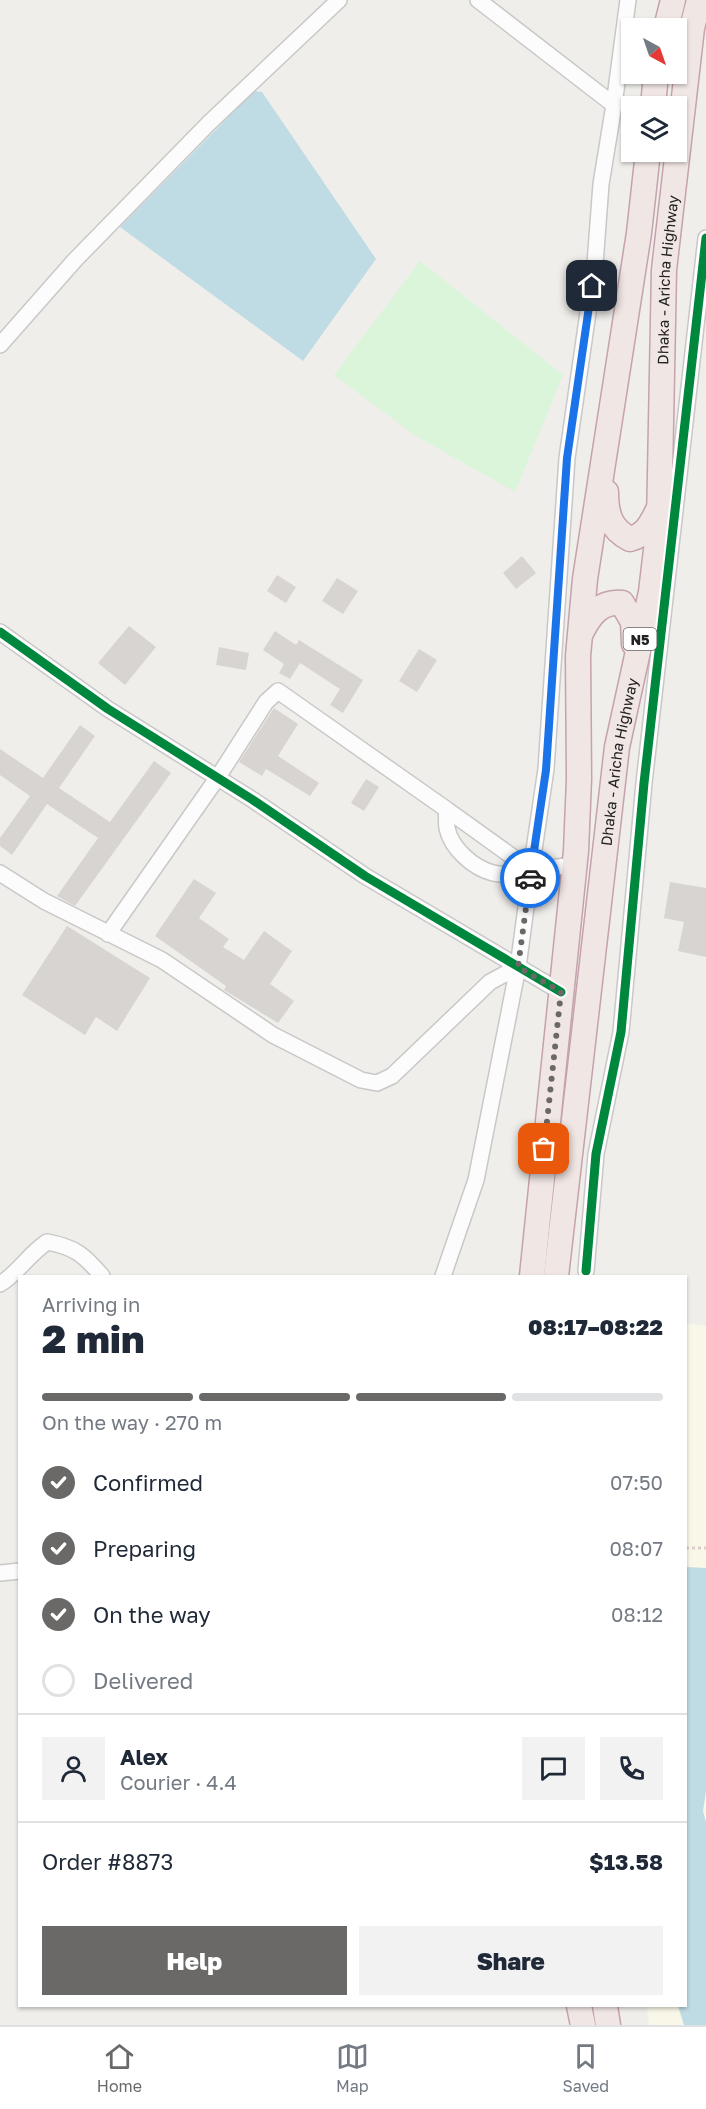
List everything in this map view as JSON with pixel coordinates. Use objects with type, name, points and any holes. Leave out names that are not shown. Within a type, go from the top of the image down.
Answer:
[{"type":"highway","points":[[668,18],[673,0]]},
{"type":"highway","name":"Dhaka - Aricha Highway","points":[[556,1275],[617,747],[651,592],[659,508],[664,270],[692,28],[699,0]]},
{"type":"highway","name":"Dhaka - Aricha Highway","points":[[532,1275],[575,865],[579,779],[580,635],[585,579],[639,233],[647,162]]},
{"type":"highway","points":[[604,457],[606,503],[611,523],[621,534],[630,539],[640,537],[651,525],[659,508]]},
{"type":"highway","points":[[580,635],[589,618],[601,606],[612,602],[622,603],[633,622],[632,671]]},
{"type":"highway","points":[[579,2007],[583,2025]]},
{"type":"highway","points":[[605,2007],[608,2025]]},
{"type":"street","points":[[0,345],[75,261],[209,123],[339,0]]},
{"type":"street","points":[[478,0],[615,105]]},
{"type":"street","points":[[443,1275],[476,1180],[518,967],[546,770],[567,458],[595,264],[601,184],[615,105],[628,0]]},
{"type":"street","points":[[586,1271],[596,1154],[621,1032],[644,783],[706,238]]},
{"type":"street","points":[[0,632],[108,709],[218,777],[365,876],[561,992]]},
{"type":"street","points":[[108,934],[218,777],[266,702],[273,694],[281,692],[531,870]]},
{"type":"street","points":[[446,809],[451,839],[456,850],[492,873],[575,865]]},
{"type":"street","points":[[0,873],[44,902],[162,960],[273,1035],[361,1080],[376,1083],[392,1076],[414,1057],[490,982],[518,967]]},
{"type":"street","points":[[0,1284],[7,1280],[29,1254],[46,1242],[69,1246],[88,1260],[101,1275]]},
{"type":"street","points":[[0,1573],[18,1571]]},
{"type":"path","points":[[687,1548],[706,1548]]},
{"type":"shaded area","points":[[687,1323],[706,1326],[706,2025],[649,2025],[647,2007],[687,2007]]},
{"type":"green space","points":[[420,261],[563,375],[515,492],[416,436],[334,375]]},
{"type":"water","points":[[254,91],[262,92],[376,259],[303,361],[120,227]]},
{"type":"water","points":[[687,1567],[706,1568],[706,1791],[703,1811],[706,1822],[706,2025],[684,2025],[678,2007],[687,2007]]},
{"type":"building","points":[[522,556],[536,573],[516,589],[503,573]]},
{"type":"building","points":[[277,575],[296,587],[286,603],[267,591]]},
{"type":"building","points":[[337,578],[358,591],[343,614],[322,601]]},
{"type":"building","points":[[129,626],[156,647],[125,685],[98,663]]},
{"type":"building","points":[[275,631],[296,645],[299,640],[363,680],[343,713],[330,705],[340,689],[300,663],[290,679],[279,673],[284,664],[263,650]]},
{"type":"building","points":[[219,647],[249,653],[246,670],[216,665]]},
{"type":"building","points":[[419,649],[437,660],[417,692],[399,681]]},
{"type":"building","points":[[274,708],[298,724],[278,756],[319,783],[310,796],[266,769],[262,776],[239,762]]},
{"type":"building","points":[[80,725],[95,736],[59,788],[110,822],[154,761],[171,773],[75,906],[57,896],[98,838],[47,804],[12,855],[0,846],[0,838],[30,796],[0,775],[0,749],[43,778]]},
{"type":"building","points":[[366,779],[379,787],[364,811],[351,803]]},
{"type":"building","points":[[194,879],[216,893],[199,918],[229,939],[223,947],[244,960],[264,931],[292,951],[270,984],[294,1001],[278,1023],[224,990],[226,986],[155,936]]},
{"type":"building","points":[[670,882],[706,888],[706,957],[678,951],[684,922],[664,918]]},
{"type":"building","points":[[67,926],[150,978],[117,1031],[96,1017],[85,1035],[22,995]]},
{"type":"cycle path","points":[[586,1271],[596,1154],[621,1032],[644,783],[706,238]]},
{"type":"cycle path","points":[[0,632],[108,709],[253,800],[365,876],[561,992]]},
{"type":"way so far","points":[[530,878],[518,967],[561,992],[544,1149]]},
{"type":"route","points":[[530,878],[546,770],[559,595],[559,549],[567,458],[592,286]]}]
